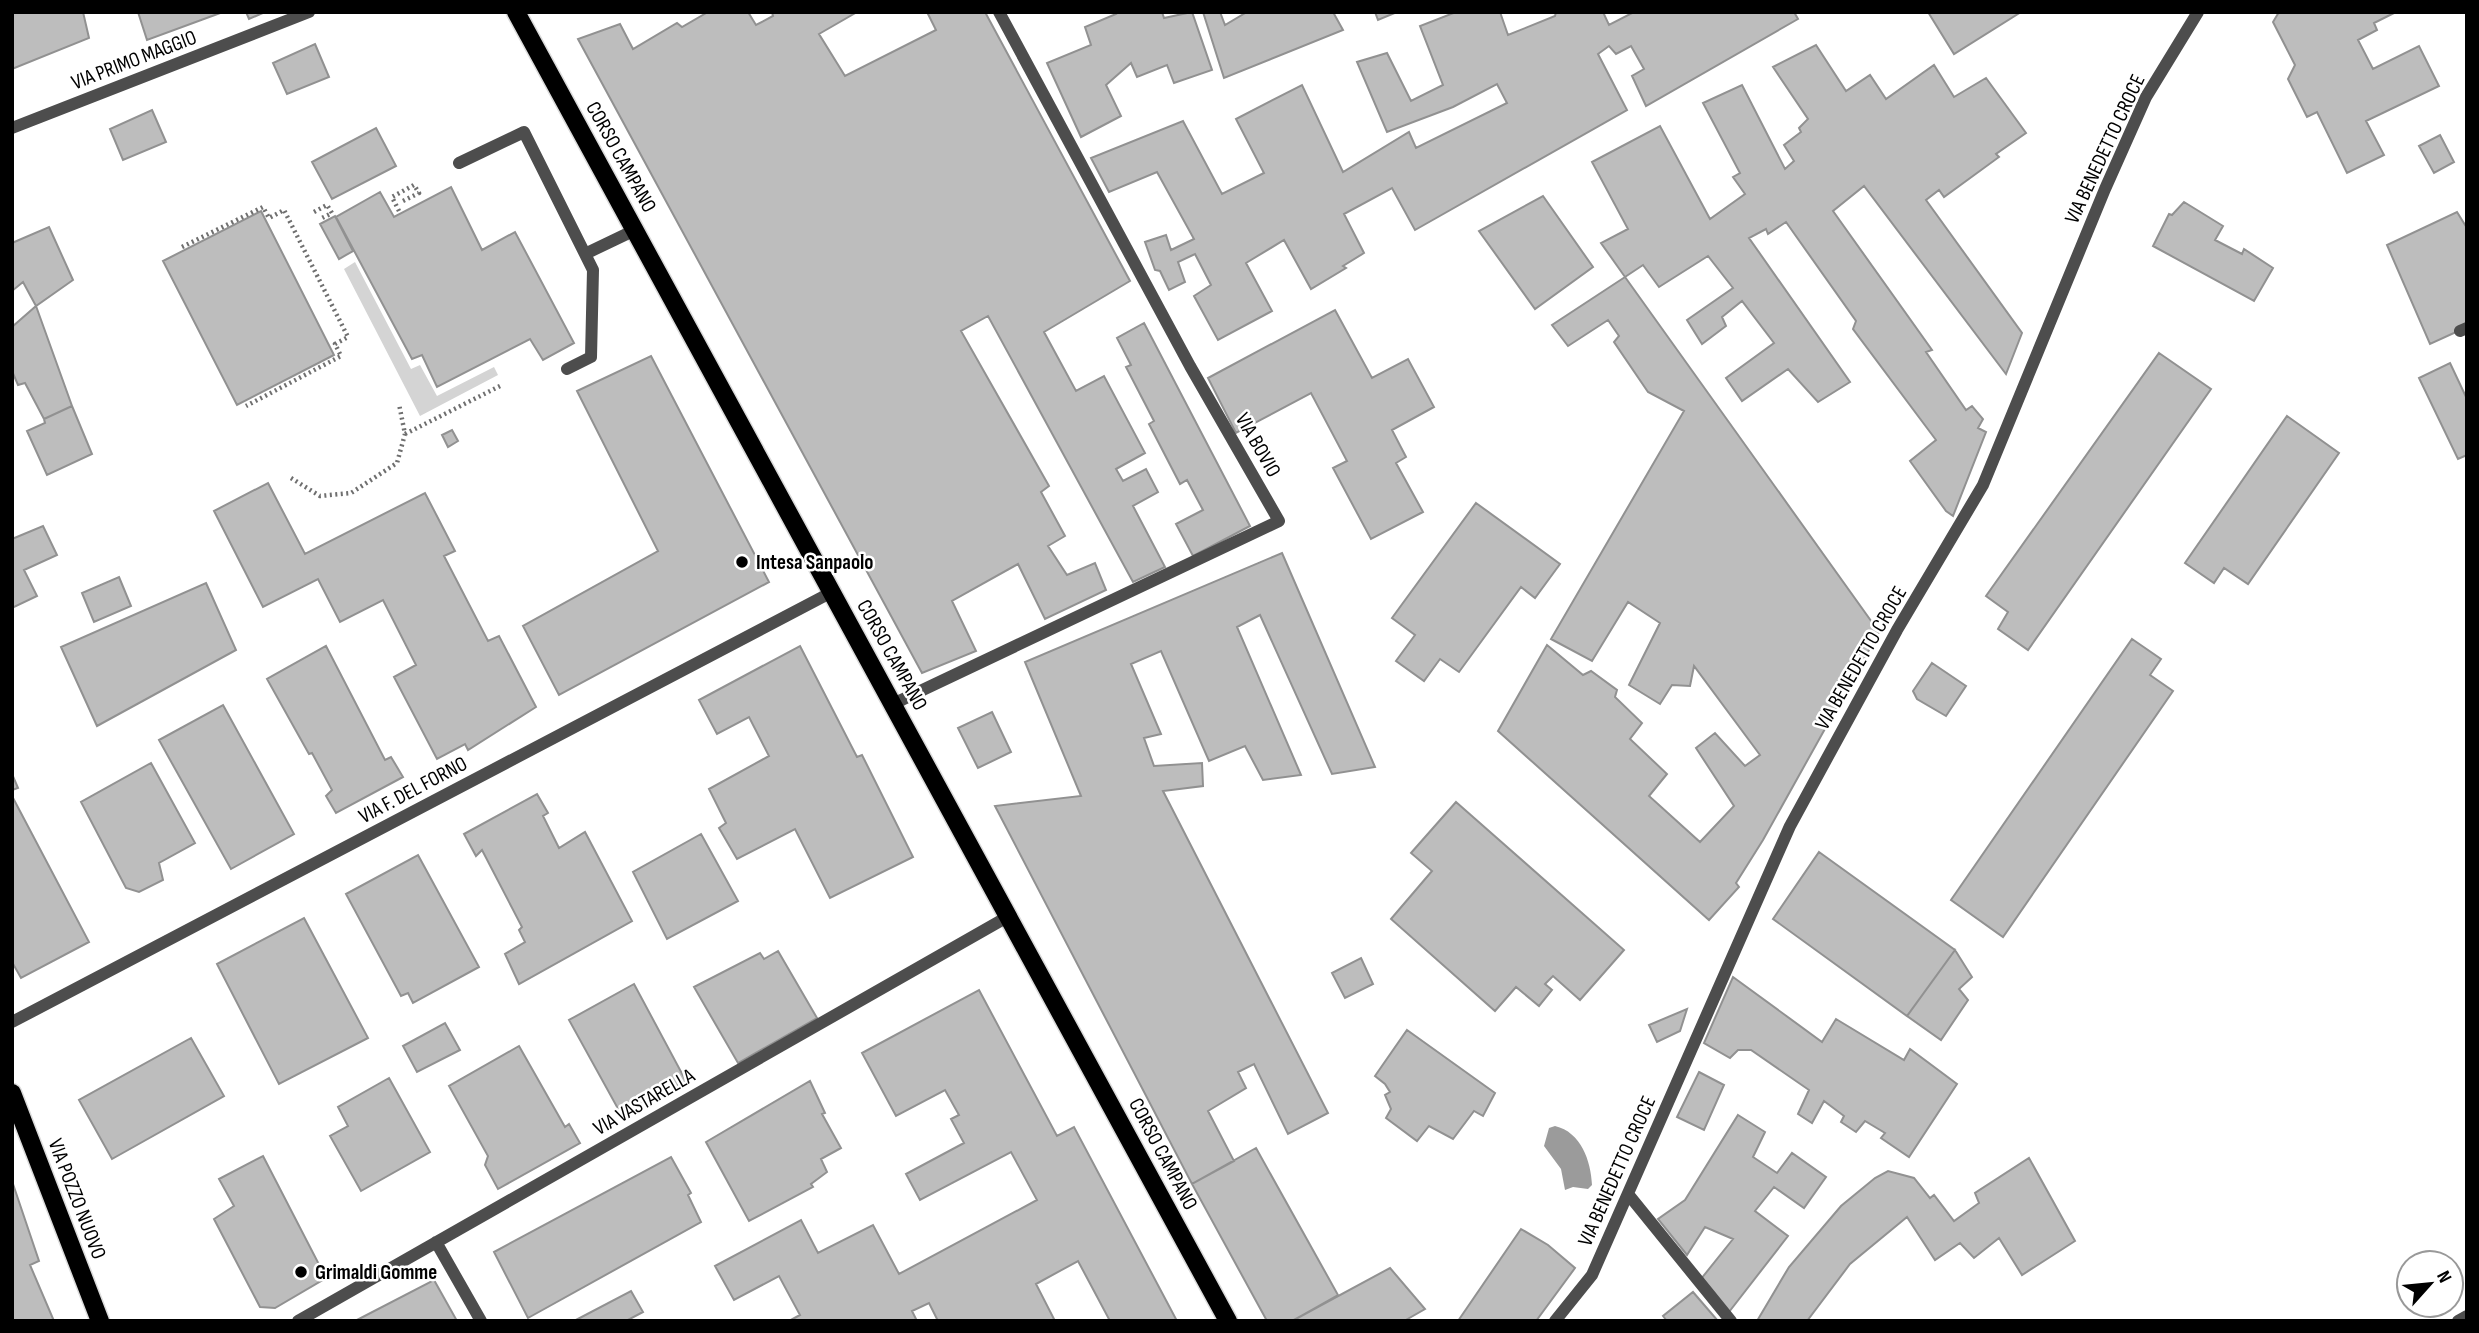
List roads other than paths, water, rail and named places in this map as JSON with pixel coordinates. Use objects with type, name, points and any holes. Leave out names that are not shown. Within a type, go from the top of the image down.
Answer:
[{"type":"main road","name":"CORSO CAMPANO","points":[[516,12],[1228,1321]]},
{"type":"main road","name":"VIA POZZO NUOVO","points":[[12,1093],[100,1321]]},
{"type":"street","name":"VIA PRIMO MAGGIO","points":[[12,128],[309,12]]},
{"type":"street","name":"VIA BOVIO","points":[[892,704],[1279,521],[1191,366],[999,12]]},
{"type":"street","name":"VIA BENEDETTO CROCE","points":[[1555,1321],[1592,1275],[1790,826],[1897,630],[1983,485],[2105,189],[2146,97],[2198,12]]},
{"type":"street","points":[[459,163],[524,132],[593,270],[591,358],[567,369]]},
{"type":"street","points":[[585,254],[635,230]]},
{"type":"street","name":"VIA F. DEL FORNO","points":[[12,1022],[832,592]]},
{"type":"street","name":"VIA VASTARELLA","points":[[298,1321],[1009,916]]},
{"type":"street","points":[[1628,1194],[1731,1321]]},
{"type":"street","points":[[436,1242],[481,1321]]},
{"type":"street","points":[[2458,1321],[2467,1316]]},
{"type":"place","name":"Intesa Sanpaolo","points":[[742,562]]},
{"type":"place","name":"Grimaldi Gomme","points":[[301,1272]]}]
